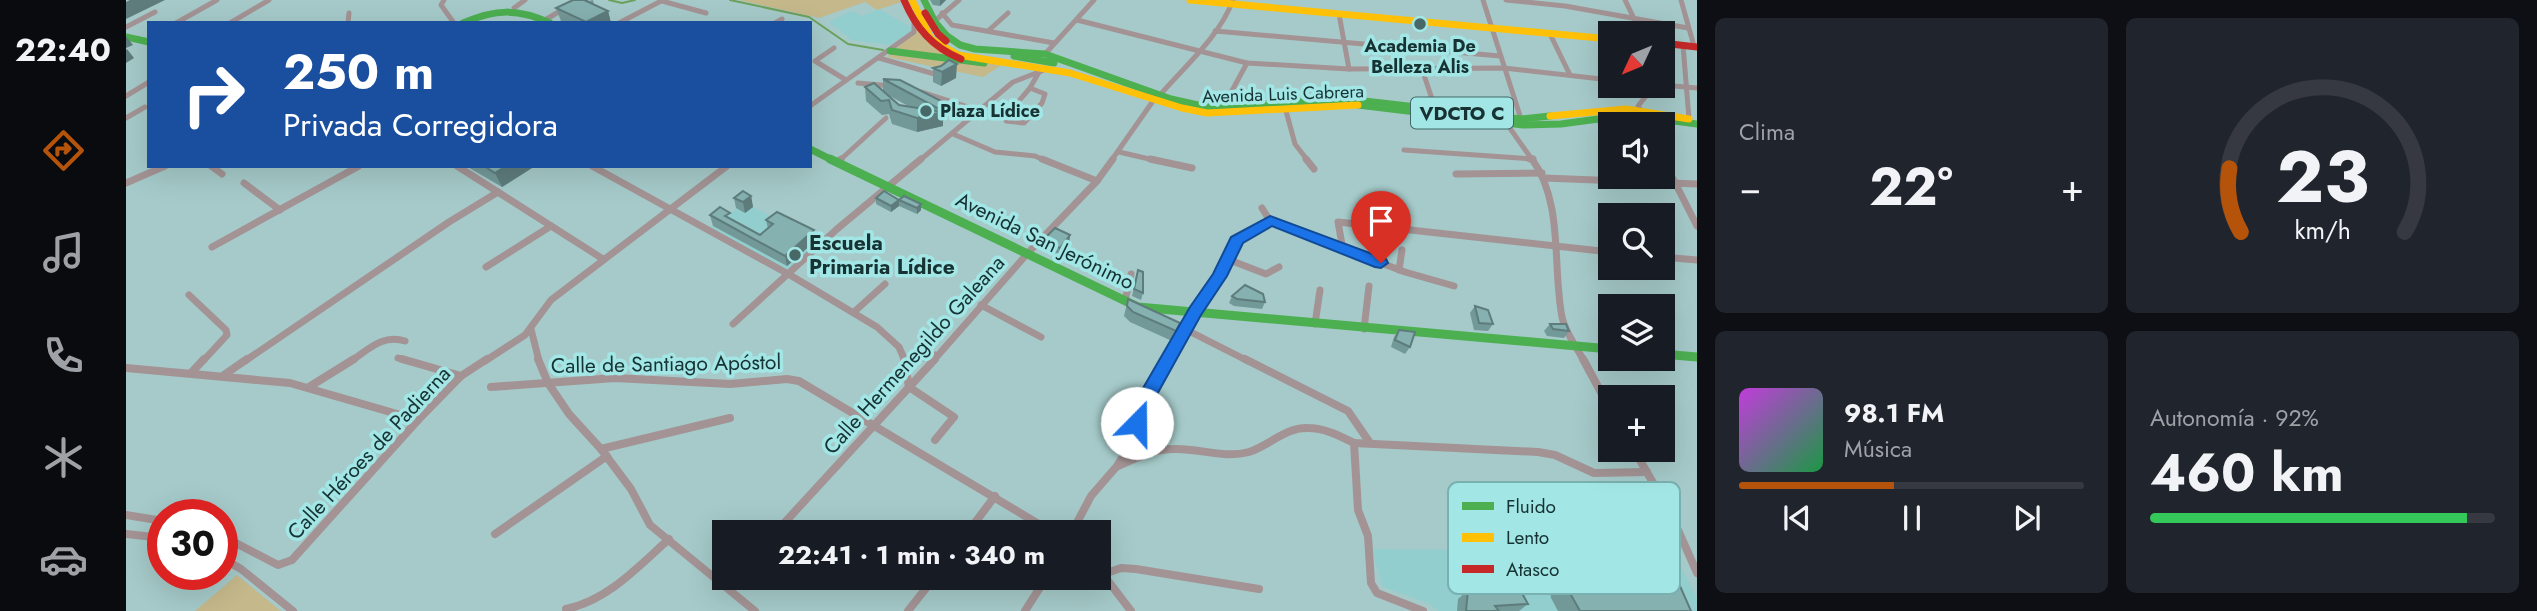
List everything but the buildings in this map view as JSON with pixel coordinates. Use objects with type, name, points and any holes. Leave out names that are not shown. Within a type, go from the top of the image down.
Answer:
[{"type":"main road","points":[[1190,0],[1598,38]]},
{"type":"main road","points":[[468,21],[493,10],[514,8],[546,21]]},
{"type":"main road","points":[[922,8],[931,45]]},
{"type":"main road","points":[[922,8],[937,34],[960,48],[982,54],[1043,59],[1075,70]]},
{"type":"main road","name":"Avenida Luis Cabrera","points":[[922,8],[914,24],[931,45],[949,56],[1042,71],[1075,70]]},
{"type":"main road","name":"Avenida Luis Cabrera","points":[[922,8],[936,35],[962,51],[1002,57],[1041,53],[1075,70],[1204,114],[1359,106],[1537,126],[1598,119]]},
{"type":"main road","name":"VDCTO C","points":[[922,8],[934,35],[951,48],[976,57],[1075,70],[1184,106],[1207,109],[1348,101],[1521,120],[1630,111],[1695,122]]},
{"type":"main road","name":"VDCTO C","points":[[922,8],[931,40],[958,55],[1070,73],[1182,108],[1207,113],[1359,106],[1523,125],[1561,124],[1628,115],[1695,122]]},
{"type":"main road","points":[[126,37],[147,40]]},
{"type":"main road","points":[[890,51],[984,63]]},
{"type":"main road","name":"Avenida Luis Cabrera","points":[[1156,98],[1207,107],[1347,99],[1521,119],[1559,117],[1598,110],[1638,110],[1695,122]]},
{"type":"main road","points":[[1559,117],[1575,123],[1587,118],[1624,116],[1638,110]]},
{"type":"main road","name":"Avenida Luis Cabrera","points":[[1675,122],[1695,122]]},
{"type":"main road","name":"Avenida San Jerónimo","points":[[812,150],[1138,307],[1598,348]]},
{"type":"main road","points":[[1675,355],[1697,356]]},
{"type":"street","points":[[180,21],[217,0]]},
{"type":"street","points":[[233,21],[269,0]]},
{"type":"street","points":[[444,0],[441,5],[453,21]]},
{"type":"street","points":[[514,8],[525,0]]},
{"type":"street","points":[[623,21],[662,0],[706,13]]},
{"type":"street","points":[[922,8],[959,0]]},
{"type":"street","points":[[1041,53],[1055,43],[1094,0]]},
{"type":"street","points":[[1483,0],[1521,119]]},
{"type":"street","points":[[1506,0],[1688,25],[1697,24]]},
{"type":"street","points":[[1625,0],[1635,21]]},
{"type":"street","points":[[1681,0],[1691,46],[1687,87],[1695,122]]},
{"type":"street","name":"Calle Hermenegildo Galeana","points":[[787,520],[875,427],[1027,254],[1097,181],[1156,98],[1216,31],[1232,2]]},
{"type":"street","points":[[549,21],[569,5]]},
{"type":"street","points":[[922,8],[952,25],[1055,43]]},
{"type":"street","points":[[126,21],[146,11]]},
{"type":"street","points":[[126,27],[155,12]]},
{"type":"street","points":[[348,21],[349,13]]},
{"type":"street","points":[[988,31],[1008,13]]},
{"type":"street","points":[[1339,14],[1349,69]]},
{"type":"street","points":[[778,21],[782,19]]},
{"type":"street","points":[[1077,20],[1247,64],[1349,69],[1504,68],[1598,78]]},
{"type":"street","points":[[812,105],[890,51],[914,32],[914,24]]},
{"type":"street","points":[[1216,31],[1500,56]]},
{"type":"street","points":[[1550,34],[1570,75]]},
{"type":"street","points":[[834,48],[815,61],[846,80]]},
{"type":"street","points":[[879,58],[938,75]]},
{"type":"street","points":[[1228,98],[1247,64]]},
{"type":"street","points":[[1422,69],[1436,108]]},
{"type":"street","points":[[1031,88],[1045,94],[1042,103],[1024,123],[1006,121],[1005,117],[1042,71]]},
{"type":"street","points":[[733,324],[790,275],[837,229],[1013,82],[1042,71]]},
{"type":"street","points":[[126,96],[147,83]]},
{"type":"street","points":[[858,83],[903,88]]},
{"type":"street","points":[[1675,86],[1697,88]]},
{"type":"street","points":[[914,90],[979,111]]},
{"type":"street","points":[[1638,110],[1644,98]]},
{"type":"street","points":[[126,118],[147,106]]},
{"type":"street","points":[[1286,111],[1295,144],[1314,169]]},
{"type":"street","points":[[837,162],[886,118]]},
{"type":"street","points":[[1507,124],[1543,175],[1551,202],[1562,320],[1598,388]]},
{"type":"street","points":[[953,134],[995,152],[1035,156],[1097,181]]},
{"type":"street","points":[[1404,150],[1533,159]]},
{"type":"street","points":[[1119,152],[1192,169]]},
{"type":"street","points":[[126,183],[160,168]]},
{"type":"street","points":[[214,168],[222,174]]},
{"type":"street","points":[[212,247],[355,168]]},
{"type":"street","points":[[460,168],[603,259]]},
{"type":"street","points":[[596,168],[790,275],[854,312],[893,339],[905,358],[909,387],[954,417],[935,440]]},
{"type":"street","name":"Calle Héroes de Padierna","points":[[238,544],[278,565],[298,556],[418,420],[461,376],[519,340],[531,329],[551,299],[724,168]]},
{"type":"street","points":[[1456,174],[1598,178]]},
{"type":"street","points":[[1675,182],[1697,184]]},
{"type":"street","points":[[1675,182],[1697,226]]},
{"type":"street","points":[[244,183],[280,210]]},
{"type":"street","points":[[224,375],[498,192]]},
{"type":"street","points":[[1262,208],[1270,221],[1402,271],[1454,286]]},
{"type":"street","points":[[1078,520],[1091,496],[1118,466],[1133,440],[1141,407],[1185,329],[1220,276],[1237,240],[1270,221]]},
{"type":"street","points":[[1343,250],[1338,222],[1598,252]]},
{"type":"street","points":[[486,267],[551,226]]},
{"type":"street","points":[[1402,250],[1404,282]]},
{"type":"street","points":[[1675,258],[1697,260]]},
{"type":"street","points":[[1227,259],[1266,274],[1272,274],[1279,267]]},
{"type":"street","points":[[1125,301],[1131,274]]},
{"type":"street","points":[[854,312],[885,284]]},
{"type":"street","points":[[1364,329],[1369,286]]},
{"type":"street","points":[[1315,324],[1320,290]]},
{"type":"street","points":[[189,295],[226,330],[227,335],[191,373]]},
{"type":"street","points":[[981,305],[1041,337]]},
{"type":"street","points":[[1138,307],[1348,411],[1370,443]]},
{"type":"street","points":[[531,329],[540,366],[548,383],[569,414],[604,452],[631,489],[650,525],[712,569]]},
{"type":"street","points":[[309,387],[384,340],[393,337],[405,341]]},
{"type":"street","points":[[905,358],[914,360],[936,355]]},
{"type":"street","points":[[398,358],[461,376]]},
{"type":"street","points":[[126,368],[224,375],[309,387],[418,420]]},
{"type":"street","name":"Calle de Santiago Apóstol","points":[[491,387],[615,378],[730,384],[787,379],[811,386],[1033,520]]},
{"type":"street","points":[[495,534],[604,452],[730,418]]},
{"type":"street","points":[[1118,466],[1147,454],[1177,449],[1226,454],[1245,453],[1288,432],[1305,427],[1339,435],[1354,443],[1493,452],[1538,452],[1555,455],[1594,473],[1647,472]]},
{"type":"street","points":[[1354,443],[1358,510],[1368,536],[1371,583],[1377,593],[1423,611]]},
{"type":"street","points":[[1641,462],[1653,482]]},
{"type":"street","points":[[977,520],[995,496]]},
{"type":"street","points":[[126,515],[147,519]]},
{"type":"street","points":[[126,534],[147,536]]},
{"type":"street","points":[[1680,535],[1697,573]]},
{"type":"street","points":[[566,609],[582,609],[669,539]]},
{"type":"street","points":[[1111,570],[1136,569],[1259,589]]},
{"type":"street","points":[[238,570],[293,611]]},
{"type":"street","points":[[1111,583],[1131,611]]},
{"type":"street","points":[[737,590],[755,611]]},
{"type":"street","points":[[908,611],[925,590]]},
{"type":"street","points":[[1025,611],[1038,590]]},
{"type":"shaded area","points":[[739,0],[901,2],[877,10],[865,2],[819,18]]},
{"type":"shaded area","points":[[879,9],[914,29],[890,45],[851,40],[829,22],[851,11],[862,16]]},
{"type":"shaded area","points":[[914,26],[926,41],[1002,65],[983,77],[887,57],[914,32]]},
{"type":"shaded area","points":[[745,202],[818,243],[787,271],[710,228]]},
{"type":"shaded area","points":[[1372,549],[1448,550],[1448,594],[1680,594],[1680,564],[1697,598],[1697,611],[1438,611],[1430,604],[1383,587]]},
{"type":"shaded area","points":[[238,576],[281,611],[195,611],[220,590],[238,590]]},
{"type":"waterway","points":[[609,0],[622,3],[635,0]]},
{"type":"waterway","points":[[730,0],[809,17],[848,44],[883,50]]},
{"type":"traffic: fast","points":[[924,0],[935,22],[947,36],[960,45],[975,49],[1045,54],[1171,99],[1207,107],[1347,99],[1521,119],[1550,116]]},
{"type":"traffic: fast","points":[[468,21],[506,10],[526,13],[546,21]]},
{"type":"traffic: fast","points":[[126,37],[147,42]]},
{"type":"traffic: fast","points":[[890,51],[984,63]]},
{"type":"traffic: fast","points":[[1014,56],[1054,63]]},
{"type":"traffic: fast","points":[[1358,105],[1523,125],[1561,124],[1628,115],[1697,124]]},
{"type":"traffic: fast","points":[[812,150],[1138,307],[1598,348]]},
{"type":"traffic: fast","points":[[1675,355],[1697,357]]},
{"type":"traffic: slow","points":[[912,0],[931,39],[958,55],[1070,73],[1182,108],[1207,113],[1358,105]]},
{"type":"traffic: slow","points":[[1190,0],[1598,38]]},
{"type":"traffic: slow","points":[[1550,116],[1626,109],[1689,119]]},
{"type":"traffic: jam","points":[[904,0],[925,37],[941,50],[961,59]]},
{"type":"traffic: jam","points":[[925,13],[938,34],[946,41]]},
{"type":"traffic: jam","points":[[1675,44],[1697,47]]},
{"type":"place","name":"Academia De Belleza Alis","points":[[1420,24]]},
{"type":"place","name":"Plaza Lídice","points":[[926,111]]},
{"type":"place","name":"Escuela Primaria Lídice","points":[[795,255]]},
{"type":"route","points":[[1137,423],[1141,407],[1182,339],[1185,329],[1220,276],[1237,240],[1246,233],[1270,221],[1381,263]]}]
